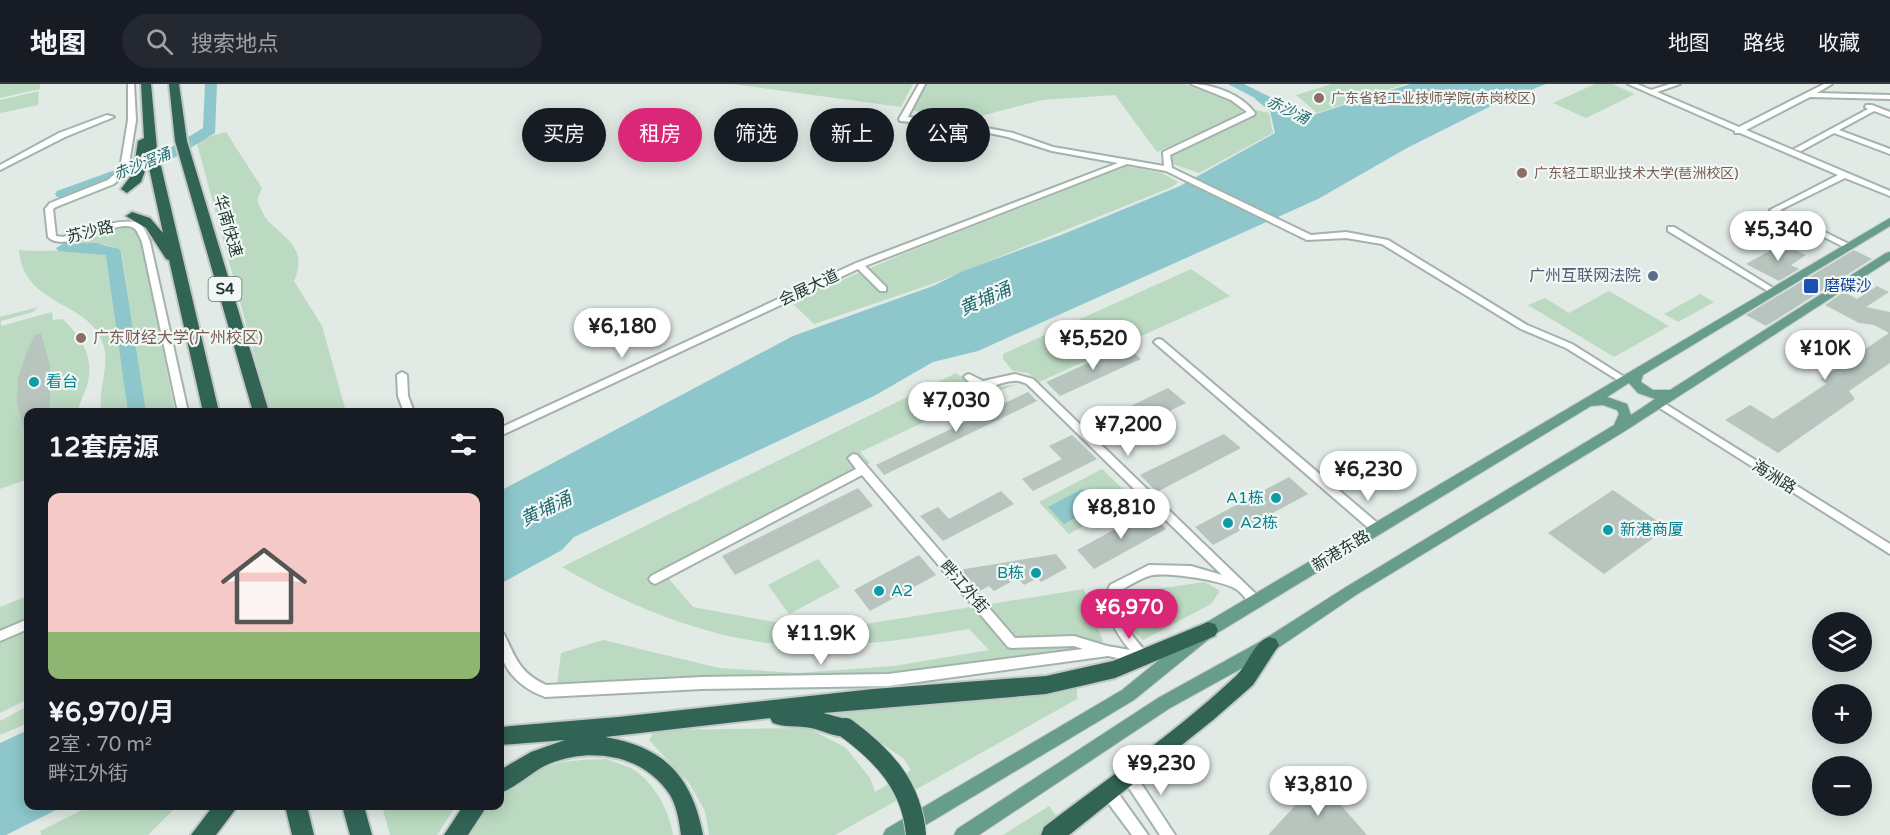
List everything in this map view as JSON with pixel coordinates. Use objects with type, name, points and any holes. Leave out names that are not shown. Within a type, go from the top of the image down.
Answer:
[{"type":"highway","points":[[131,186],[147,150],[146,84]]},
{"type":"highway","name":"华南快速","points":[[174,84],[181,141],[260,408]]},
{"type":"highway","name":"S4","points":[[147,150],[157,174],[210,408]]},
{"type":"highway","points":[[132,216],[142,218],[155,229],[178,268]]},
{"type":"highway","points":[[612,727],[873,698],[1046,685],[1106,672],[1208,630]]},
{"type":"highway","points":[[1052,835],[1246,679],[1269,645]]},
{"type":"highway","points":[[504,735],[790,716],[809,718],[846,728],[871,746],[891,766],[909,794],[916,835]]},
{"type":"highway","points":[[504,780],[526,764],[554,752],[587,746],[631,751],[664,770],[675,783],[686,801],[692,835]]},
{"type":"highway","points":[[202,835],[224,810]]},
{"type":"highway","points":[[298,810],[303,835]]},
{"type":"highway","points":[[354,810],[361,835]]},
{"type":"highway","points":[[455,835],[473,810]]},
{"type":"main road","name":"新港东路","points":[[892,835],[1128,695],[1208,630],[1890,221]]},
{"type":"main road","points":[[963,835],[1164,703],[1269,645],[1351,591],[1620,428],[1890,255]]},
{"type":"main road","points":[[1638,372],[1635,382],[1642,390],[1654,396],[1674,393]]},
{"type":"main road","points":[[1624,380],[1654,406]]},
{"type":"main road","points":[[1584,404],[1604,400],[1617,404],[1625,414],[1620,428]]},
{"type":"street","name":"苏沙路","points":[[131,84],[132,120],[122,173],[53,205],[49,209],[52,237],[56,240],[63,240],[124,224],[138,227],[146,242],[182,408]]},
{"type":"street","points":[[922,84],[903,119],[961,125],[1010,135],[1052,149],[1168,169],[1310,238],[1346,235],[1384,242],[1524,327],[1569,346],[1624,380]]},
{"type":"street","points":[[1168,169],[1166,154],[1251,113],[1248,107],[1194,84]]},
{"type":"street","points":[[1631,84],[1890,194]]},
{"type":"street","points":[[1651,92],[1677,84]]},
{"type":"street","points":[[1738,131],[1828,84]]},
{"type":"street","points":[[1809,95],[1890,97]]},
{"type":"street","points":[[1798,149],[1871,108],[1890,115]]},
{"type":"street","points":[[0,168],[62,135],[110,117]]},
{"type":"street","points":[[1833,130],[1890,152]]},
{"type":"street","name":"会展大道","points":[[504,430],[859,265],[1125,163]]},
{"type":"street","points":[[1844,175],[1774,210],[1849,246]]},
{"type":"street","points":[[1671,229],[1774,291]]},
{"type":"street","points":[[859,265],[883,289]]},
{"type":"street","points":[[1159,342],[1377,529]]},
{"type":"street","points":[[402,375],[402,396],[407,408]]},
{"type":"street","points":[[969,377],[976,384],[992,386],[1014,377],[1028,384],[1257,602]]},
{"type":"street","name":"海洲路","points":[[1654,406],[1890,550]]},
{"type":"street","name":"畔江外街","points":[[853,458],[1012,643],[1074,641],[1108,651]]},
{"type":"street","points":[[655,579],[863,470]]},
{"type":"street","points":[[1144,658],[1122,633],[1111,599],[1114,588],[1149,570],[1191,571],[1239,585]]},
{"type":"street","points":[[0,636],[24,626]]},
{"type":"street","points":[[504,647],[515,673],[529,684],[545,691],[702,683],[888,680],[1108,651],[1144,658]]},
{"type":"street","points":[[1128,775],[1168,835]]},
{"type":"street","points":[[1108,791],[1141,835]]},
{"type":"green space","points":[[0,84],[40,84],[40,89],[0,98]]},
{"type":"green space","points":[[732,84],[913,84],[901,107]]},
{"type":"green space","points":[[927,84],[1185,84],[1237,104],[1244,110],[1237,116],[1157,152],[1115,95],[1042,100],[990,114],[990,108],[913,108]]},
{"type":"green space","name":"广东省轻工业技师学院(赤岗校区)","points":[[1332,84],[1405,84],[1317,113],[1296,95]]},
{"type":"green space","points":[[1595,84],[1612,84],[1635,94],[1586,118],[1553,103]]},
{"type":"green space","points":[[39,91],[38,105],[0,113],[0,100]]},
{"type":"green space","points":[[1256,110],[1269,113],[1273,133],[1199,173],[1173,164],[1167,154],[1251,115]]},
{"type":"green space","points":[[226,132],[262,188],[257,200],[265,216],[289,241],[297,254],[294,281],[322,326],[345,408],[269,408],[196,140]]},
{"type":"green space","points":[[1126,166],[1162,173],[1178,182],[1172,187],[932,284],[814,324],[791,302],[903,254]]},
{"type":"green space","points":[[125,226],[133,228],[142,244],[174,408],[144,408],[122,254],[108,245],[61,243]]},
{"type":"green space","points":[[19,250],[86,251],[107,254],[128,408],[100,408],[105,355],[97,331],[86,320],[45,294],[33,283],[24,269]]},
{"type":"green space","points":[[1191,269],[1230,296],[1039,382],[1028,373],[1013,371],[1003,359],[1003,354]]},
{"type":"green space","points":[[1609,291],[1669,326],[1614,357],[1528,305],[1545,298],[1569,313]]},
{"type":"green space","points":[[1700,294],[1714,302],[1678,322],[1664,314]]},
{"type":"green space","points":[[38,307],[33,312],[1,321],[1,326],[52,312],[53,320],[63,319],[85,349],[89,376],[79,408],[24,408],[24,480],[0,489],[0,317]]},
{"type":"green space","points":[[956,373],[979,389],[1019,384],[971,400],[860,452],[870,463],[856,470],[861,476],[669,579],[693,607],[822,631],[1084,589],[1103,641],[1066,654],[876,676],[557,685],[561,653],[603,640],[719,668],[798,673],[894,666],[989,650],[969,629],[890,641],[831,646],[778,644],[746,639],[682,623],[651,611],[620,598],[562,567]]},
{"type":"green space","points":[[1102,469],[1133,499],[1069,534],[1039,502]]},
{"type":"green space","points":[[818,559],[840,587],[789,614],[768,585]]},
{"type":"green space","points":[[1205,582],[1220,591],[1211,604],[1143,640],[1129,628],[1129,599],[1149,590]]},
{"type":"green space","points":[[24,598],[24,624],[0,634],[0,607]]},
{"type":"green space","points":[[24,632],[24,701],[0,713],[0,643]]},
{"type":"green space","points":[[1077,688],[1077,699],[835,835],[709,835],[705,811],[689,783],[649,740],[655,730],[808,728],[846,748],[870,778],[875,792],[911,770],[903,758],[831,710],[978,700]]},
{"type":"green space","points":[[24,708],[24,725],[0,735],[0,721]]},
{"type":"green space","points":[[606,759],[634,770],[656,792],[665,809],[673,835],[466,835],[485,810],[504,810],[504,790],[538,770],[573,761]]},
{"type":"green space","points":[[1049,806],[1059,820],[1060,835],[1003,835]]},
{"type":"green space","points":[[82,810],[173,810],[148,835],[41,835],[40,831]]},
{"type":"green space","points":[[383,810],[453,810],[437,835],[390,835]]},
{"type":"water","name":"黄埔涌","points":[[1410,84],[1546,84],[1493,105],[1407,148],[1318,199],[978,351],[933,362],[874,396],[574,537],[562,550],[504,582],[504,489],[793,336],[933,286],[963,271],[1061,235],[1180,186],[1275,133],[1270,111],[1255,99],[1263,94],[1313,115]]},
{"type":"water","points":[[1082,489],[1099,505],[1064,524],[1048,507]]},
{"type":"water","points":[[24,732],[24,810],[56,810],[6,835],[0,835],[0,743]]},
{"type":"building","points":[[1782,244],[1806,255],[1791,265],[1799,269],[1779,281],[1746,264]]},
{"type":"building","points":[[1854,250],[1872,259],[1766,326],[1746,315]]},
{"type":"building","points":[[1877,286],[1889,292],[1866,307],[1890,312],[1890,363],[1849,391],[1855,399],[1778,453],[1725,420],[1750,405],[1773,419],[1826,384],[1821,379],[1889,333],[1874,325],[1859,323],[1825,305],[1844,292],[1857,299]]},
{"type":"building","name":"看台","points":[[41,333],[50,366],[50,408],[24,408],[24,428],[17,404],[18,377],[35,335]]},
{"type":"building","points":[[1126,346],[1141,359],[1060,396],[1046,382]]},
{"type":"building","points":[[1168,388],[1186,403],[1106,442],[1089,426]]},
{"type":"building","points":[[1028,392],[1037,401],[884,475],[876,465]]},
{"type":"building","points":[[1224,434],[1241,448],[1157,492],[1140,475]]},
{"type":"building","points":[[1072,435],[1097,459],[1033,491],[1022,479],[1062,459],[1049,446]]},
{"type":"building","points":[[1289,477],[1308,494],[1213,545],[1195,527]]},
{"type":"building","points":[[858,488],[873,506],[735,575],[722,556]]},
{"type":"building","name":"新港商厦","points":[[1613,490],[1667,528],[1604,574],[1548,533]]},
{"type":"building","points":[[1001,491],[1014,504],[943,541],[920,516],[938,507],[949,519]]},
{"type":"building","points":[[1148,511],[1166,529],[1094,569],[1077,550]]},
{"type":"building","points":[[1056,554],[1067,568],[1041,582],[1038,578],[1024,585],[1018,578],[994,591],[989,586],[978,592],[959,570]]},
{"type":"building","points":[[919,555],[936,575],[870,611],[854,590]]},
{"type":"building","points":[[1319,780],[1367,835],[1268,835]]},
{"type":"waterway","name":"赤沙滘涌","points":[[62,194],[167,156],[210,130],[211,84]]},
{"type":"waterway","name":"赤沙涌","points":[[1234,84],[1283,107]]},
{"type":"waterway","name":"赤沙滘涌","points":[[64,248],[96,248],[113,252],[136,408]]},
{"type":"place","name":"广东省轻工业技师学院(赤岗校区)","points":[[1319,98]]},
{"type":"place","name":"广东轻工职业技术大学(琶洲校区)","points":[[1522,173]]},
{"type":"place","name":"广州互联网法院","points":[[1653,276]]},
{"type":"place","name":"磨碟沙","points":[[1811,286]]},
{"type":"place","name":"广东财经大学(广州校区)","points":[[81,338]]},
{"type":"place","name":"看台","points":[[34,382]]},
{"type":"place","name":"A1栋","points":[[1276,498]]},
{"type":"place","name":"A2栋","points":[[1228,523]]},
{"type":"place","name":"新港商厦","points":[[1608,530]]},
{"type":"place","name":"B栋","points":[[1036,573]]},
{"type":"place","name":"A2","points":[[879,591]]}]
